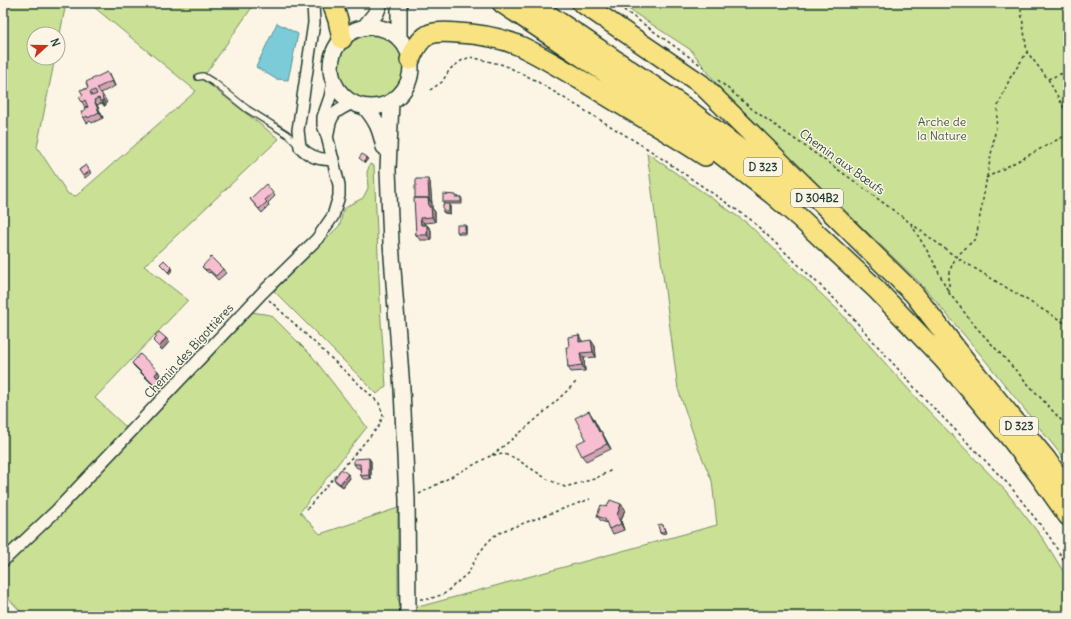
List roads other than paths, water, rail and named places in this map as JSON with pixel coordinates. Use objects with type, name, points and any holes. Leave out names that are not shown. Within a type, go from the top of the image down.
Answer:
[{"type":"highway","points":[[332,3],[338,20],[342,39]]},
{"type":"highway","name":"D 323","points":[[502,3],[679,122],[772,194],[801,219],[876,289],[944,360],[1011,439],[1068,516]]},
{"type":"highway","name":"D 323","points":[[531,3],[689,110],[782,182],[879,270],[968,364],[1046,459],[1068,491]]},
{"type":"highway","name":"D 304B2","points":[[582,3],[701,84],[914,294],[968,364]]},
{"type":"highway","points":[[410,60],[415,48],[422,40],[430,34],[438,32],[491,36],[520,46],[703,155],[732,174],[766,201],[784,212],[801,219]]},
{"type":"main road","points":[[364,28],[376,14],[380,3]]},
{"type":"main road","points":[[399,3],[399,39]]},
{"type":"main road","points":[[359,105],[378,106],[391,102],[403,91],[407,83],[410,72],[410,60],[406,49],[399,39],[392,33],[383,29],[374,27],[364,28],[348,34],[335,48],[331,59],[331,70],[333,82],[344,98],[359,105],[373,116],[382,136],[388,170]]},
{"type":"main road","points":[[391,102],[388,170],[391,243],[402,388],[407,500],[408,616]]},
{"type":"street","points":[[313,3],[314,23],[298,130],[300,147],[308,155],[319,159],[333,159]]},
{"type":"street","name":"Chemin des Bigottières","points":[[3,561],[56,511],[262,293],[317,240],[333,216],[339,196],[339,185],[323,125],[323,117],[330,97],[333,82]]},
{"type":"street","points":[[327,136],[329,121],[337,111],[359,105]]},
{"type":"lane","points":[[198,77],[203,76],[216,84],[247,109],[288,134],[300,147]]},
{"type":"water","points":[[277,23],[298,34],[288,80],[276,79],[256,67]]},
{"type":"park label","name":"Arche de la Nature","points":[[942,129]]}]
